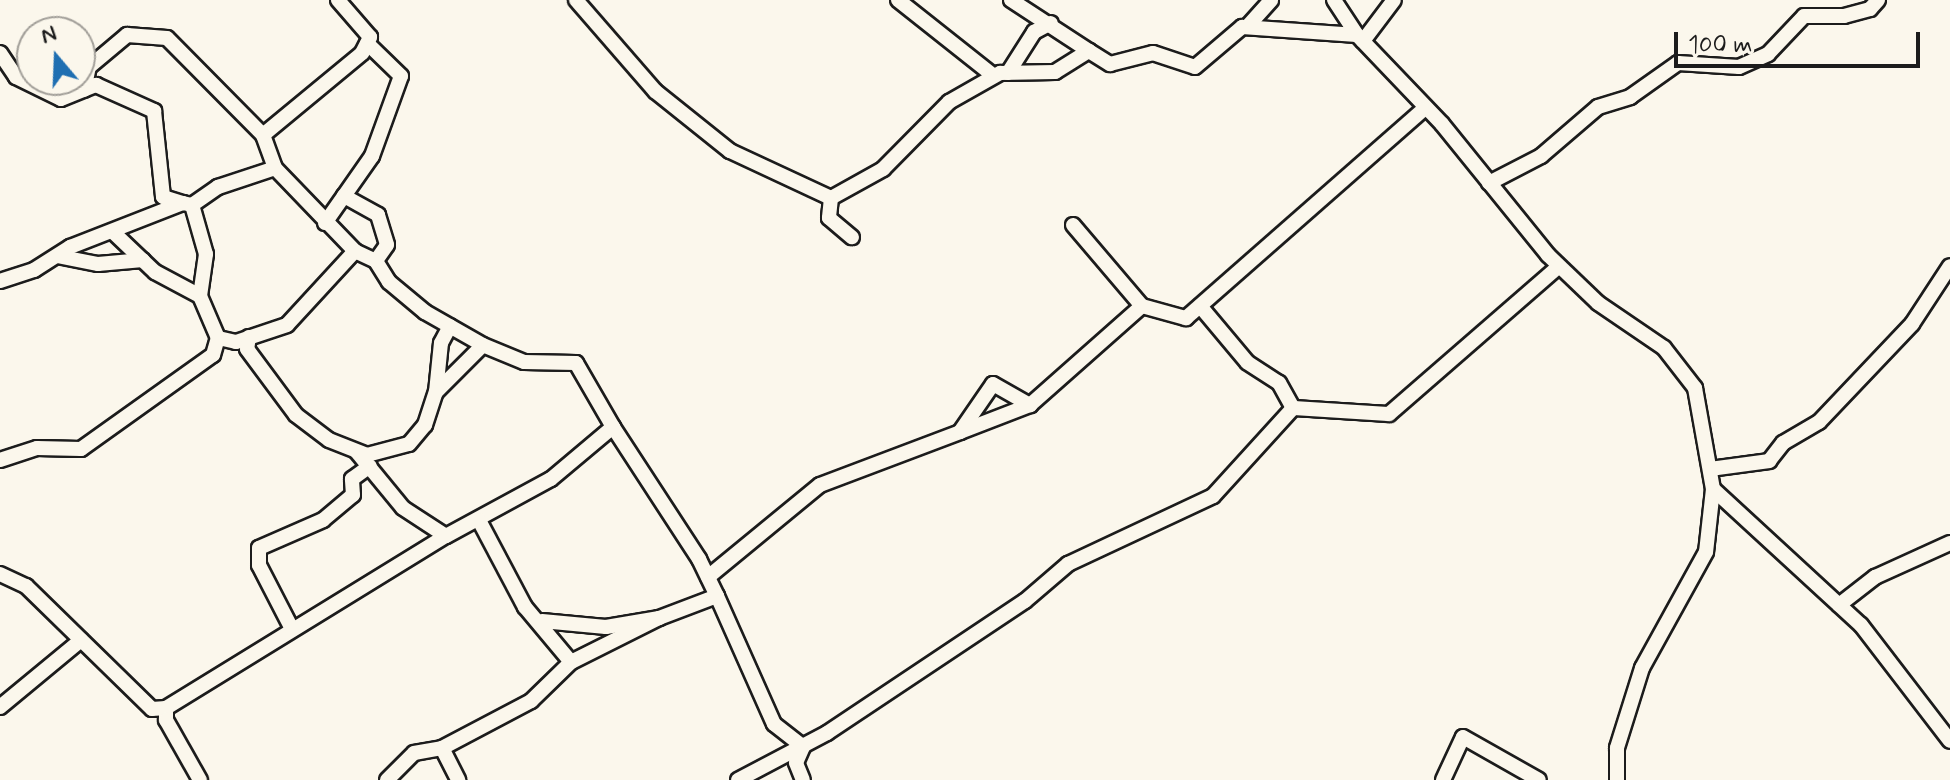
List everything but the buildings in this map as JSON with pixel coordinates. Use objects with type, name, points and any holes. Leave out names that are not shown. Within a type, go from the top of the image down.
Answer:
[{"type":"street","points":[[263,135],[367,43],[370,37],[338,0]]},
{"type":"street","points":[[576,0],[655,91],[730,151],[831,198]]},
{"type":"street","points":[[898,0],[1001,74],[1055,72],[1089,51]]},
{"type":"street","points":[[1011,0],[1051,23],[1110,64],[1153,53],[1195,67],[1247,27],[1271,0]]},
{"type":"street","points":[[1334,0],[1360,38],[1559,266],[1690,374],[1713,489],[1706,552],[1642,668],[1617,748],[1617,780]]},
{"type":"street","points":[[1360,38],[1394,0]]},
{"type":"street","points":[[1489,183],[1541,156],[1598,107],[1630,97],[1678,63],[1739,67],[1768,54],[1804,16],[1844,16],[1870,9],[1878,0]]},
{"type":"street","points":[[831,198],[883,169],[949,102],[1001,74],[1034,32],[1051,23]]},
{"type":"street","points":[[1247,27],[1360,38]]},
{"type":"street","points":[[96,61],[127,35],[167,38],[263,135],[275,168],[325,223],[355,251],[376,261],[389,282],[450,326],[483,345],[524,362],[576,363],[708,577],[774,724],[803,747]]},
{"type":"street","points":[[325,223],[372,156],[401,76],[367,43]]},
{"type":"street","points":[[0,53],[16,77]]},
{"type":"street","points":[[96,85],[154,111],[163,197],[187,204]]},
{"type":"street","points":[[1073,225],[1142,306],[1186,318],[1423,110]]},
{"type":"street","points":[[0,281],[187,204],[218,187],[275,168]]},
{"type":"street","points":[[344,196],[378,215],[388,235],[376,261]]},
{"type":"street","points":[[831,198],[829,218],[852,237]]},
{"type":"street","points":[[0,460],[37,448],[81,449],[213,355],[218,338],[200,296],[206,254],[187,204]]},
{"type":"street","points":[[113,232],[143,260],[200,296]]},
{"type":"street","points":[[218,338],[249,337],[287,325],[355,251]]},
{"type":"street","points":[[57,256],[98,264],[143,260]]},
{"type":"street","points":[[1293,408],[1389,414],[1559,266]]},
{"type":"street","points":[[1710,469],[1769,461],[1783,443],[1819,422],[1912,324],[1950,266]]},
{"type":"street","points":[[708,577],[820,485],[1030,405],[1142,306]]},
{"type":"street","points":[[1200,306],[1247,362],[1279,383],[1293,408]]},
{"type":"street","points":[[357,452],[409,444],[425,425],[436,392],[441,343],[450,326]]},
{"type":"street","points":[[249,337],[247,349],[296,415],[357,452],[403,508],[446,536]]},
{"type":"street","points":[[436,392],[483,345]]},
{"type":"street","points":[[960,432],[993,384],[1030,405]]},
{"type":"street","points":[[738,780],[803,747],[1025,601],[1068,564],[1213,496],[1293,408]]},
{"type":"street","points":[[0,574],[26,586],[152,709],[166,708],[218,682],[292,629],[446,536],[551,479],[613,427]]},
{"type":"street","points":[[292,629],[259,565],[259,548],[323,520],[353,495],[352,479],[370,466]]},
{"type":"street","points":[[1713,489],[1839,605],[1950,741]]},
{"type":"street","points":[[479,520],[537,619],[571,662]]},
{"type":"street","points":[[1839,605],[1875,577],[1950,543]]},
{"type":"street","points":[[387,780],[414,753],[442,748],[531,701],[571,662],[659,618],[717,596]]},
{"type":"street","points":[[537,619],[557,627],[606,627],[659,618]]},
{"type":"street","points":[[0,707],[81,640]]},
{"type":"street","points":[[166,708],[166,720],[200,780]]},
{"type":"street","points":[[1443,780],[1463,737],[1539,780]]},
{"type":"street","points":[[803,747],[796,763],[803,780]]},
{"type":"street","points":[[442,748],[458,780]]}]
